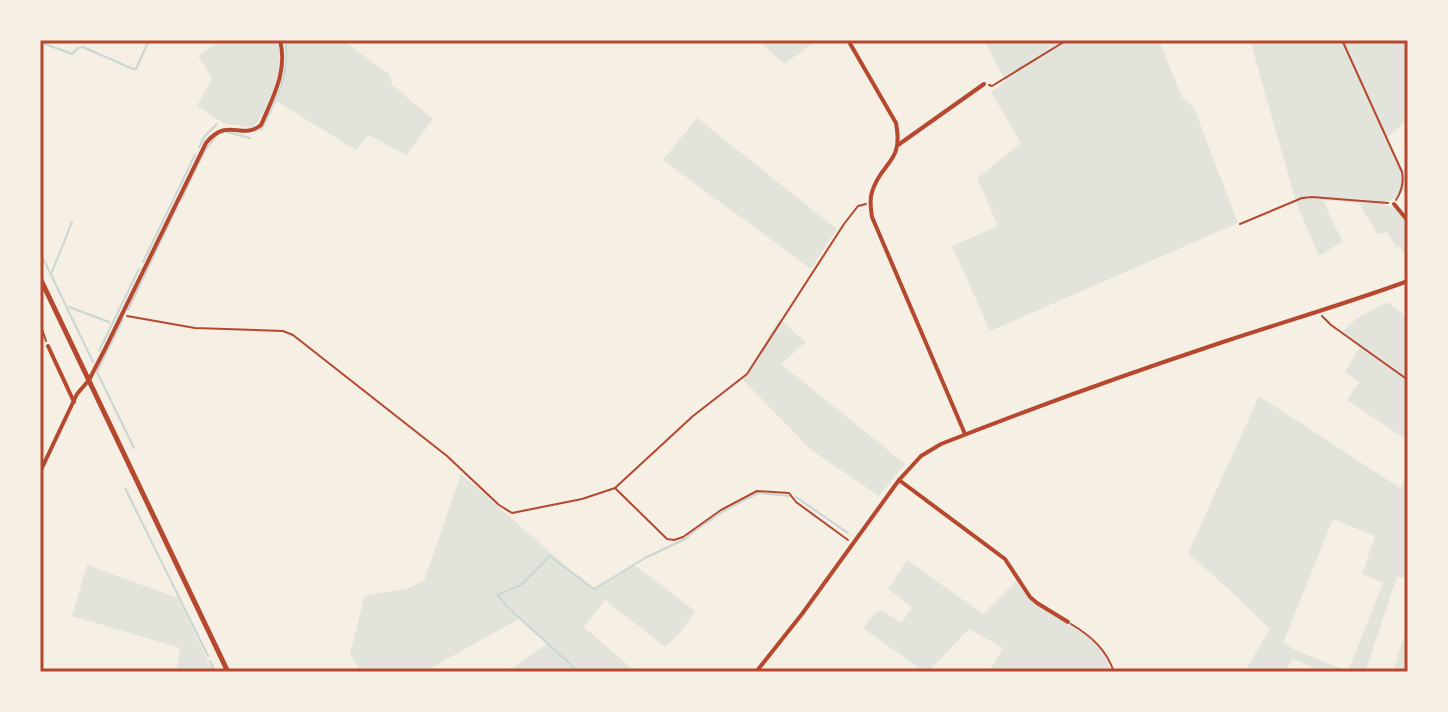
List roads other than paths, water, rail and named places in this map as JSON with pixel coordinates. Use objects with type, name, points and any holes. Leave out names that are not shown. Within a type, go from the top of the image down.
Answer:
[{"type":"main road","points":[[40,278],[228,672]]},
{"type":"street","points":[[40,472],[77,394],[89,380],[122,316],[206,143],[227,128],[247,131],[261,125],[282,71],[280,40]]},
{"type":"street","points":[[848,40],[896,123],[899,135],[894,158],[876,182],[870,203],[872,217],[965,434]]},
{"type":"street","points":[[898,145],[984,84]]},
{"type":"street","points":[[1394,204],[1408,221]]},
{"type":"street","points":[[756,672],[899,480],[921,456],[941,444],[1219,343],[1408,281]]},
{"type":"street","points":[[48,346],[74,402]]},
{"type":"street","points":[[899,480],[1005,559],[1030,597],[1068,622]]},
{"type":"waterway","points":[[40,42],[72,54],[83,47],[136,69],[149,40]]},
{"type":"waterway","points":[[261,130],[277,98],[284,75],[285,40]]},
{"type":"waterway","points":[[199,147],[217,124]]},
{"type":"waterway","points":[[227,132],[250,138]]},
{"type":"waterway","points":[[181,200],[204,152],[217,135]]},
{"type":"waterway","points":[[143,262],[195,155]]},
{"type":"waterway","points":[[128,310],[177,207]]},
{"type":"waterway","points":[[52,272],[72,222]]},
{"type":"waterway","points":[[40,252],[93,362]]},
{"type":"waterway","points":[[99,351],[139,269]]},
{"type":"waterway","points":[[69,307],[109,322]]},
{"type":"waterway","points":[[123,319],[97,372],[134,448]]},
{"type":"waterway","points":[[125,488],[208,656]]},
{"type":"waterway","points":[[579,672],[497,595],[521,585],[550,556],[594,589],[645,558],[685,539],[722,512],[758,493],[790,496]]},
{"type":"waterway","points":[[796,497],[848,533]]},
{"type":"waterway","points":[[210,661],[215,672]]}]
